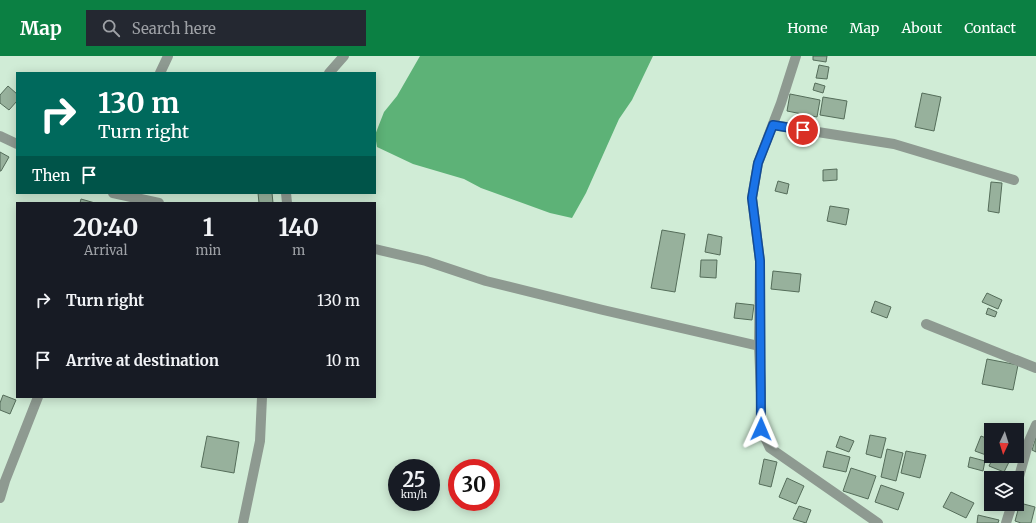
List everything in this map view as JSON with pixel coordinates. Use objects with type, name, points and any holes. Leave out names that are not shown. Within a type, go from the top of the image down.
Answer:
[{"type":"street","points":[[160,72],[168,56]]},
{"type":"street","points":[[330,72],[344,56]]},
{"type":"street","points":[[796,56],[773,125],[758,163],[752,198],[760,261],[759,346],[761,429],[770,448],[878,523]]},
{"type":"street","points":[[773,125],[894,144],[1014,180]]},
{"type":"street","points":[[0,136],[16,144]]},
{"type":"street","points":[[115,196],[153,202]]},
{"type":"street","points":[[376,249],[426,261],[486,281],[759,346]]},
{"type":"street","points":[[926,324],[1036,368]]},
{"type":"street","points":[[0,498],[5,481],[38,398]]},
{"type":"street","points":[[243,523],[260,440],[262,398]]},
{"type":"street","points":[[1021,471],[1029,441],[1036,425]]},
{"type":"street","points":[[1006,523],[1010,511]]},
{"type":"shaded area","points":[[420,56],[653,56],[632,100],[619,119],[586,193],[572,218],[550,213],[481,188],[464,179],[413,164],[377,147],[376,132],[384,112],[397,96]]},
{"type":"building","points":[[813,56],[827,56],[826,62],[813,60]]},
{"type":"building","points":[[819,65],[829,67],[827,79],[816,78]]},
{"type":"building","points":[[815,83],[825,86],[823,93],[813,90]]},
{"type":"building","points":[[8,86],[16,93],[16,102],[9,110],[0,103],[0,95]]},
{"type":"building","points":[[922,93],[941,97],[934,131],[915,127]]},
{"type":"building","points":[[790,94],[820,100],[817,117],[787,111]]},
{"type":"building","points":[[823,97],[847,101],[844,119],[820,115]]},
{"type":"building","points":[[0,152],[9,157],[1,171],[0,171]]},
{"type":"building","points":[[837,169],[837,180],[823,181],[823,170]]},
{"type":"building","points":[[778,181],[789,184],[787,194],[775,191]]},
{"type":"building","points":[[991,182],[1002,183],[999,213],[988,211]]},
{"type":"building","points":[[258,194],[272,194],[273,202],[259,202]]},
{"type":"building","points":[[81,199],[92,202],[80,202]]},
{"type":"building","points":[[830,206],[849,209],[846,225],[827,221]]},
{"type":"building","points":[[662,230],[685,234],[675,292],[651,288]]},
{"type":"building","points":[[708,234],[722,237],[720,255],[705,252]]},
{"type":"building","points":[[701,260],[717,260],[716,278],[700,277]]},
{"type":"building","points":[[773,271],[801,274],[799,292],[771,289]]},
{"type":"building","points":[[987,293],[1002,300],[998,309],[982,302]]},
{"type":"building","points":[[875,301],[891,307],[887,318],[871,312]]},
{"type":"building","points":[[736,303],[754,305],[752,320],[734,318]]},
{"type":"building","points":[[988,308],[997,312],[995,317],[986,314]]},
{"type":"building","points":[[987,359],[1018,365],[1013,390],[982,384]]},
{"type":"building","points":[[3,395],[16,400],[10,414],[0,410],[0,403]]},
{"type":"building","points":[[870,435],[886,438],[881,458],[866,454]]},
{"type":"building","points":[[207,436],[239,442],[234,473],[201,467]]},
{"type":"building","points":[[840,436],[854,441],[849,452],[836,447]]},
{"type":"building","points":[[981,436],[984,437],[984,454],[975,451]]},
{"type":"building","points":[[1036,437],[1036,452],[1032,450]]},
{"type":"building","points":[[887,449],[903,453],[896,481],[881,477]]},
{"type":"building","points":[[827,451],[850,457],[846,472],[823,467]]},
{"type":"building","points":[[906,451],[926,455],[920,478],[901,473]]},
{"type":"building","points":[[970,457],[984,461],[983,471],[968,467]]},
{"type":"building","points":[[764,459],[777,462],[771,487],[759,484]]},
{"type":"building","points":[[990,463],[1008,463],[1004,471],[989,466]]},
{"type":"building","points":[[851,468],[876,476],[868,499],[843,491]]},
{"type":"building","points":[[787,478],[804,486],[796,504],[779,497]]},
{"type":"building","points":[[881,485],[904,493],[898,510],[875,502]]},
{"type":"building","points":[[951,492],[974,503],[966,518],[943,507]]},
{"type":"building","points":[[1024,504],[1035,507],[1031,523],[1021,523],[1015,521],[1018,511],[1024,511]]},
{"type":"building","points":[[799,506],[811,510],[806,523],[793,519]]},
{"type":"building","points":[[978,515],[999,520],[998,523],[977,523]]},
{"type":"route","points":[[761,429],[759,346],[760,261],[752,198],[758,163],[773,125],[803,130]]}]
